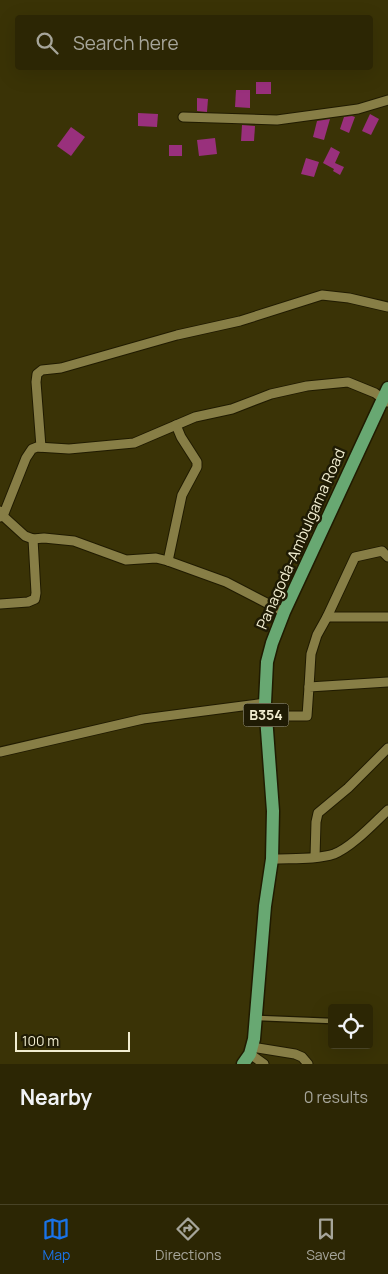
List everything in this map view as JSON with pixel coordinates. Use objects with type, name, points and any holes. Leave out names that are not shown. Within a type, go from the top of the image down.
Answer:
[{"type":"main road","name":"Panagoda-Ambulgama Road","points":[[249,1055],[256,1018],[265,906],[272,859],[273,811],[264,703],[267,662],[284,612],[386,396]]},
{"type":"street","points":[[183,117],[277,120],[358,109],[388,100]]},
{"type":"street","points":[[41,447],[36,382],[37,374],[42,370],[61,368],[177,335],[240,321],[322,296],[350,298],[388,307]]},
{"type":"street","points":[[284,612],[226,582],[168,561],[156,558],[126,560],[74,541],[26,536],[1,515],[26,458],[32,449],[37,447],[69,449],[134,443],[195,417],[232,408],[271,394],[307,386],[348,382],[386,396]]},
{"type":"street","points":[[168,561],[182,495],[197,467],[197,462],[181,437],[176,425]]},
{"type":"street","points":[[0,604],[28,602],[34,599],[36,593],[33,538]]},
{"type":"street","points":[[266,716],[307,716],[311,654],[317,634],[355,557],[382,552],[388,557]]},
{"type":"street","points":[[327,617],[388,617]]},
{"type":"street","points":[[309,687],[388,682]]},
{"type":"street","points":[[0,752],[143,719],[264,703]]},
{"type":"street","points":[[315,857],[318,814],[348,788],[388,748]]},
{"type":"street","points":[[272,859],[334,854],[349,845],[388,810]]},
{"type":"street","points":[[249,1055],[295,1054],[302,1057],[308,1064]]},
{"type":"street","points":[[249,1055],[264,1064]]},
{"type":"lane","points":[[256,1018],[328,1021]]},
{"type":"building","points":[[256,82],[271,82],[271,94],[256,94]]},
{"type":"building","points":[[236,90],[250,90],[250,108],[235,107]]},
{"type":"building","points":[[197,98],[208,99],[207,112],[197,111]]},
{"type":"building","points":[[138,113],[158,114],[157,127],[138,126]]},
{"type":"building","points":[[370,114],[379,119],[371,135],[362,131]]},
{"type":"building","points":[[344,117],[355,117],[349,133],[340,129]]},
{"type":"building","points":[[330,119],[324,140],[313,137],[317,121]]},
{"type":"building","points":[[242,125],[255,126],[254,141],[241,141]]},
{"type":"building","points":[[71,127],[85,137],[71,156],[57,146]]},
{"type":"building","points":[[215,138],[217,154],[199,156],[197,140]]},
{"type":"building","points":[[169,145],[182,145],[182,156],[169,156]]},
{"type":"building","points":[[331,147],[340,152],[335,163],[344,167],[340,175],[323,163]]},
{"type":"building","points":[[306,158],[319,162],[314,177],[301,174]]}]
